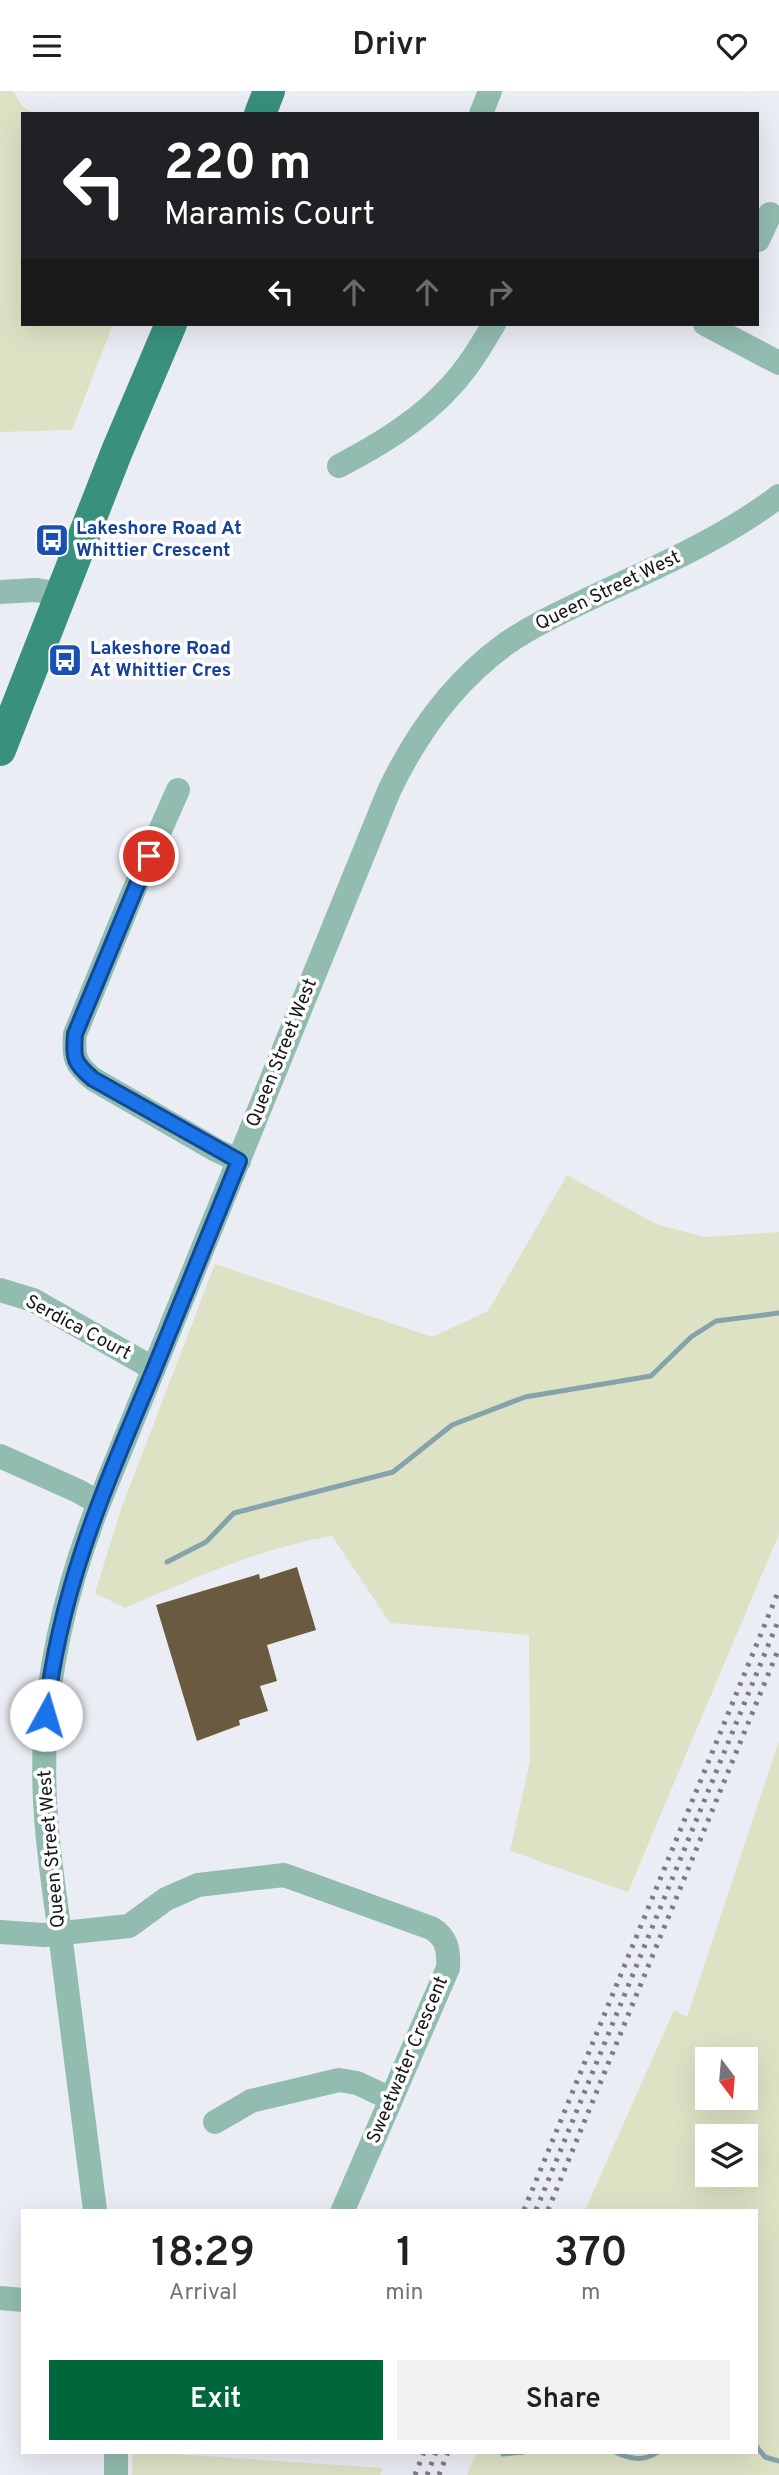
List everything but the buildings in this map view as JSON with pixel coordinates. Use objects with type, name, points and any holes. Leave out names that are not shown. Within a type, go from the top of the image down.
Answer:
[{"type":"main road","points":[[261,112],[269,91]]},
{"type":"main road","points":[[0,750],[117,451],[170,326]]},
{"type":"street","points":[[482,112],[490,91]]},
{"type":"street","points":[[759,238],[770,214]]},
{"type":"street","points":[[339,466],[398,432],[450,387],[493,326]]},
{"type":"street","points":[[714,326],[779,363]]},
{"type":"street","name":"Queen Street West","points":[[95,2209],[45,1805],[44,1771],[46,1715],[59,1629],[68,1591],[99,1503],[389,791],[409,751],[442,703],[475,669],[526,631],[704,543],[779,496]]},
{"type":"street","points":[[0,591],[35,590],[63,594]]},
{"type":"street","points":[[178,790],[75,1034],[74,1051],[78,1066],[93,1079],[239,1161]]},
{"type":"street","name":"Serdica Court","points":[[0,1290],[33,1300],[154,1369]]},
{"type":"street","points":[[0,1456],[99,1503]]},
{"type":"street","name":"Sweetwater Crescent","points":[[0,1932],[44,1935],[129,1926],[166,1899],[198,1885],[284,1875],[441,1933],[449,1951],[448,1968],[343,2209]]},
{"type":"street","points":[[215,2122],[251,2101],[339,2080],[357,2083],[391,2099]]},
{"type":"street","points":[[0,2298],[21,2301]]},
{"type":"street","points":[[116,2454],[116,2475]]},
{"type":"green space","points":[[0,91],[13,91],[22,106],[32,112],[21,112],[21,326],[112,326],[72,430],[0,432]]},
{"type":"green space","points":[[567,1175],[656,1224],[705,1237],[779,1232],[779,1534],[628,1892],[510,1851],[530,1761],[529,1635],[390,1623],[332,1536],[253,1556],[125,1608],[95,1593],[121,1509],[215,1264],[432,1337],[488,1311]]},
{"type":"green space","points":[[779,1741],[779,2475],[467,2475],[476,2454],[758,2454],[758,2209],[585,2209],[674,2010],[687,2017]]},
{"type":"green space","points":[[133,2454],[383,2468],[380,2475],[132,2475]]},
{"type":"waterway","points":[[167,1562],[206,1542],[234,1513],[393,1472],[452,1425],[525,1397],[651,1376],[691,1337],[716,1321],[779,1313]]},
{"type":"waterway","points":[[758,2448],[765,2457],[779,2461]]},
{"type":"waterway","points":[[620,2454],[636,2458],[654,2454]]},
{"type":"railway","points":[[524,2209],[779,1590]]},
{"type":"railway","points":[[536,2209],[779,1619]]},
{"type":"railway","points":[[548,2209],[779,1648]]},
{"type":"railway","points":[[415,2475],[423,2454]]},
{"type":"railway","points":[[427,2475],[435,2454]]},
{"type":"railway","points":[[439,2475],[447,2454]]},
{"type":"place","name":"Lakeshore Road At Whittier Crescent","points":[[52,540]]},
{"type":"place","name":"Lakeshore Road At Whittier Cres","points":[[65,660]]},
{"type":"route","points":[[46,1715],[59,1629],[68,1591],[91,1523],[239,1161],[93,1079],[78,1066],[74,1051],[75,1034],[149,856]]}]
